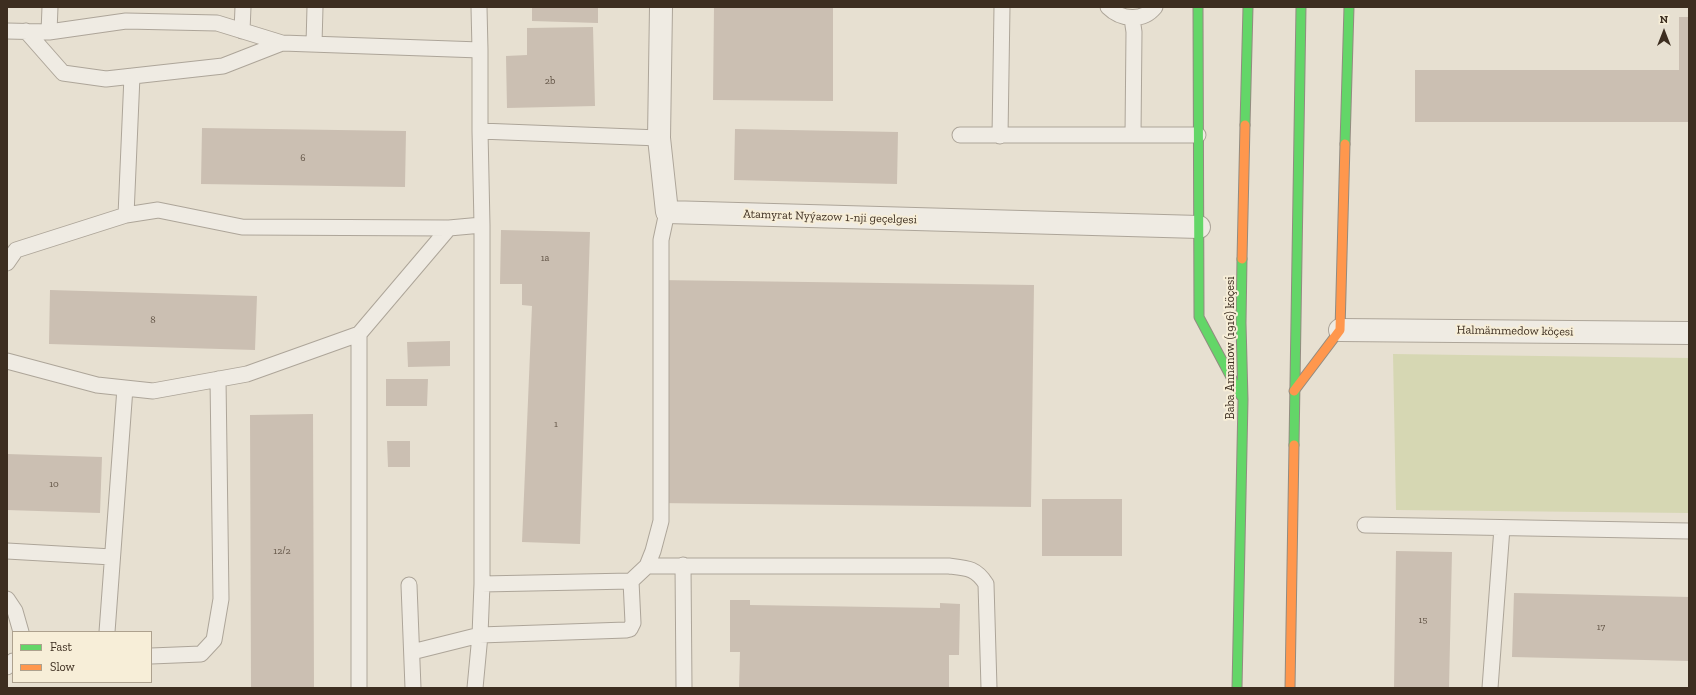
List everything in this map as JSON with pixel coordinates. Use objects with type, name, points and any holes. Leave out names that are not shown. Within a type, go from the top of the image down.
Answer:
[{"type":"main road","points":[[1198,7],[1199,317],[1243,400]]},
{"type":"main road","name":"Baba Annanow (1916) köçesi","points":[[1237,688],[1243,400],[1241,323],[1248,7]]},
{"type":"main road","points":[[1290,688],[1301,7]]},
{"type":"main road","points":[[1294,391],[1340,330],[1349,7]]},
{"type":"street","points":[[661,7],[659,138],[667,212]]},
{"type":"street","name":"Atamyrat Nyýazow 1-nji geçelgesi","points":[[667,212],[1199,227]]},
{"type":"street","name":"Halmämmedow köçesi","points":[[1340,330],[1689,333]]},
{"type":"lane","points":[[49,32],[50,7]]},
{"type":"lane","points":[[242,31],[243,7]]},
{"type":"lane","points":[[314,44],[315,7]]},
{"type":"lane","points":[[475,688],[480,635],[482,584],[482,225],[480,7]]},
{"type":"lane","points":[[1000,136],[1002,7]]},
{"type":"lane","points":[[1108,7],[1121,16],[1132,18],[1143,16],[1155,7]]},
{"type":"lane","points":[[1132,18],[1134,32],[1133,135]]},
{"type":"lane","points":[[7,31],[49,32],[126,21],[216,23],[282,44],[480,50]]},
{"type":"lane","points":[[26,32],[63,73],[106,79],[223,66],[282,44]]},
{"type":"lane","points":[[126,215],[132,76]]},
{"type":"lane","points":[[480,131],[659,138]]},
{"type":"lane","points":[[960,135],[1198,136]]},
{"type":"lane","points":[[7,263],[16,250],[126,215],[158,210],[242,227],[449,228],[482,225]]},
{"type":"lane","points":[[482,584],[631,581],[647,566],[653,551],[661,521],[661,240],[667,212]]},
{"type":"lane","points":[[7,361],[97,385],[153,391],[247,374],[359,334],[449,228]]},
{"type":"lane","points":[[359,334],[359,688]]},
{"type":"lane","points":[[152,656],[201,654],[214,640],[221,599],[218,379]]},
{"type":"lane","points":[[107,631],[125,388]]},
{"type":"lane","points":[[1364,525],[1689,531]]},
{"type":"lane","points":[[1490,688],[1502,528]]},
{"type":"lane","points":[[7,551],[112,558]]},
{"type":"lane","points":[[683,565],[684,688]]},
{"type":"lane","points":[[647,566],[948,566],[968,568],[979,573],[986,584],[989,688]]},
{"type":"lane","points":[[412,652],[480,635],[626,630],[630,628],[633,622],[631,581]]},
{"type":"lane","points":[[409,585],[413,688]]},
{"type":"lane","points":[[7,599],[16,611],[21,631]]},
{"type":"green space","points":[[1393,354],[1689,358],[1689,513],[1396,510]]},
{"type":"building","points":[[532,7],[598,7],[598,23],[532,21]]},
{"type":"building","points":[[714,7],[833,7],[833,101],[713,100]]},
{"type":"building","points":[[1679,17],[1689,17],[1689,122],[1415,122],[1415,70],[1679,70]]},
{"type":"building","points":[[593,27],[595,106],[507,108],[506,56],[527,55],[527,28]]},
{"type":"building","points":[[202,128],[406,131],[405,187],[201,184]]},
{"type":"building","points":[[735,129],[898,132],[897,184],[734,180]]},
{"type":"building","points":[[501,230],[590,232],[580,544],[522,542],[532,306],[522,305],[522,284],[500,284]]},
{"type":"building","points":[[657,280],[1034,285],[1031,507],[655,503]]},
{"type":"building","points":[[50,290],[257,296],[255,350],[49,344]]},
{"type":"building","points":[[450,341],[450,366],[408,367],[407,342]]},
{"type":"building","points":[[386,379],[428,379],[427,406],[386,406]]},
{"type":"building","points":[[313,414],[314,688],[251,688],[250,415]]},
{"type":"building","points":[[387,441],[410,441],[410,467],[388,467]]},
{"type":"building","points":[[7,454],[102,457],[100,513],[7,510]]},
{"type":"building","points":[[1042,499],[1122,499],[1122,556],[1042,556]]},
{"type":"building","points":[[1396,551],[1452,552],[1449,688],[1394,688]]},
{"type":"building","points":[[1514,593],[1689,597],[1689,661],[1512,657]]},
{"type":"building","points":[[730,600],[750,600],[750,605],[940,608],[940,603],[960,604],[959,655],[949,655],[949,688],[739,688],[740,652],[730,652]]},
{"type":"traffic: fast","points":[[1198,7],[1199,317],[1241,396]]},
{"type":"traffic: fast","points":[[1245,125],[1248,7]]},
{"type":"traffic: fast","points":[[1294,445],[1301,7]]},
{"type":"traffic: fast","points":[[1345,144],[1349,7]]},
{"type":"traffic: fast","points":[[1237,688],[1243,400],[1241,323],[1242,259]]},
{"type":"traffic: slow","points":[[1242,259],[1245,125]]},
{"type":"traffic: slow","points":[[1294,391],[1340,330],[1345,144]]},
{"type":"traffic: slow","points":[[1290,688],[1294,445]]}]
